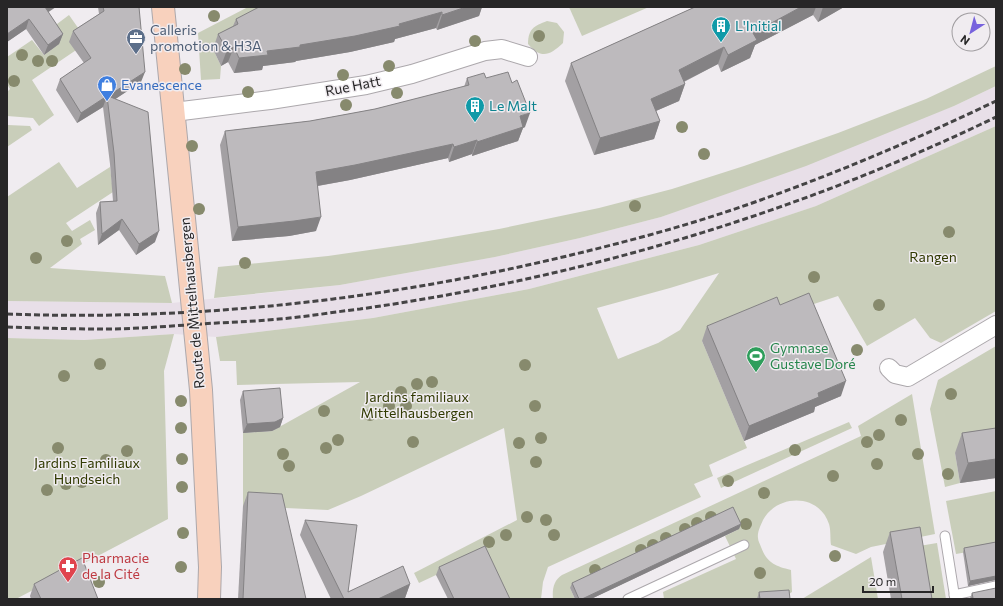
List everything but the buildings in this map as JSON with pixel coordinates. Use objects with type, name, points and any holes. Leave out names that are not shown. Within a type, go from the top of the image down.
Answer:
[{"type":"main road","name":"Route de Mittelhausbergen","points":[[163,7],[201,390],[210,567],[209,599]]},
{"type":"street","name":"Rue Hatt","points":[[174,112],[270,100],[366,85],[412,74],[486,51],[502,49],[528,57]]},
{"type":"street","points":[[889,368],[895,374],[908,377],[996,325]]},
{"type":"lane","points":[[945,536],[954,597],[996,586]]},
{"type":"lane","points":[[628,599],[744,544]]},
{"type":"shaded area","points":[[996,86],[996,126],[816,206],[699,245],[529,289],[373,318],[216,337],[174,334],[84,340],[7,338],[7,301],[172,303],[340,285],[495,257],[580,238],[661,217],[954,106]]},
{"type":"green space","points":[[248,7],[284,7],[213,49],[221,66],[220,79],[201,80],[198,33]]},
{"type":"green space","points":[[569,7],[649,7],[582,36]]},
{"type":"green space","points":[[69,15],[88,42],[32,80],[54,115],[39,126],[33,118],[7,116],[7,92],[10,89],[7,84],[7,57],[32,40],[44,55],[51,50],[49,30]]},
{"type":"green space","points":[[547,21],[557,23],[564,32],[563,43],[549,53],[541,54],[528,44],[528,39],[531,31],[535,27]]},
{"type":"green space","points":[[996,66],[996,86],[954,106],[806,166],[661,217],[580,238],[495,257],[340,285],[214,298],[218,267],[328,256],[411,244],[499,229],[599,208],[672,189],[744,166],[838,133],[926,99]]},
{"type":"green space","points":[[8,125],[30,126],[32,130],[7,147]]},
{"type":"green space","points":[[996,126],[996,311],[941,343],[930,338],[915,318],[867,346],[838,296],[702,341],[747,448],[709,465],[713,476],[694,484],[701,497],[548,567],[543,582],[541,599],[503,599],[436,575],[419,583],[414,573],[517,520],[504,428],[361,496],[328,510],[243,506],[243,433],[272,431],[360,382],[237,385],[236,361],[220,361],[216,337],[373,318],[529,289],[699,245],[816,206]],"holes":[[[719,273],[680,330],[658,343],[618,359],[597,308]]]},
{"type":"green space","points":[[59,162],[77,188],[110,167],[113,192],[66,223],[72,231],[90,220],[95,230],[80,239],[82,244],[50,268],[165,276],[172,303],[7,301],[7,197]]},
{"type":"green space","name":"Jardins Familiaux Hundseich","points":[[174,334],[164,371],[168,519],[16,599],[7,599],[7,338],[84,340]]},
{"type":"green space","points":[[996,346],[996,446],[955,453],[960,483],[945,487],[930,409],[938,380]]},
{"type":"green space","points":[[912,394],[935,534],[871,547],[856,554],[831,545],[829,524],[824,514],[816,507],[807,502],[787,502],[778,505],[769,511],[759,529],[758,536],[766,557],[772,563],[791,570],[792,592],[781,599],[664,599],[663,592],[736,559],[725,536],[739,529],[570,588],[575,599],[553,599],[554,585],[557,579],[562,575],[861,436],[858,426]]},
{"type":"green space","points":[[849,422],[852,428],[721,488],[717,478]]},
{"type":"green space","points":[[996,491],[996,547],[956,554],[946,501]]},
{"type":"green space","points":[[937,543],[946,599],[922,599],[913,547]]},
{"type":"green space","points":[[871,557],[878,599],[802,599]]},
{"type":"railway","points":[[7,314],[148,314],[289,304],[359,296],[429,285],[498,271],[567,256],[661,232],[732,210],[786,191],[877,155],[996,101]]},
{"type":"railway","points":[[7,327],[118,329],[289,318],[442,296],[524,280],[686,238],[765,212],[843,184],[920,152],[996,117]]},
{"type":"place","name":"L'Initial","points":[[721,43]]},
{"type":"place","name":"Calleris promotion & H3A","points":[[136,55]]},
{"type":"place","name":"Evanescence","points":[[107,102]]},
{"type":"place","name":"Le Malt","points":[[475,123]]},
{"type":"place","name":"Gymnase Gustave Doré","points":[[756,373]]},
{"type":"place","name":"Pharmacie de la Cité","points":[[68,583]]},
{"type":"park label","name":"Rangen","points":[[933,257]]},
{"type":"park label","name":"Jardins familiaux Mittelhausbergen","points":[[417,406]]}]
